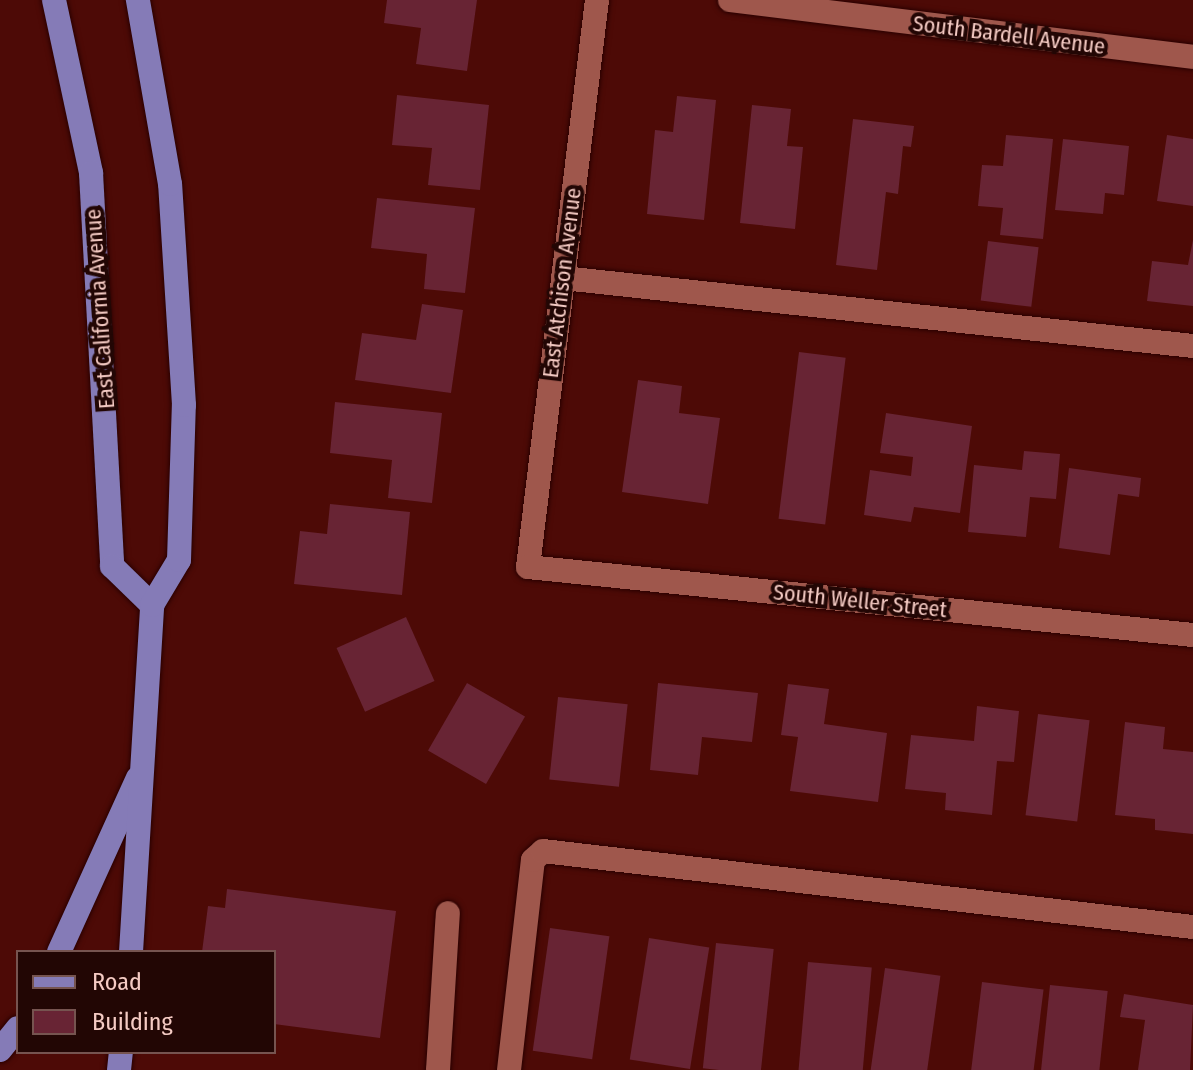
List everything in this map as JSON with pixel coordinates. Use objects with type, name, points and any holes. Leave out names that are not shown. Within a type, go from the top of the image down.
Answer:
[{"type":"main road","name":"East California Avenue","points":[[54,0],[91,173],[112,566],[152,605]]},
{"type":"main road","points":[[131,950],[152,605],[179,560],[184,405],[170,184],[138,0]]},
{"type":"main road","points":[[60,950],[143,765]]},
{"type":"main road","points":[[0,1050],[16,1030]]},
{"type":"street","name":"East Atchison Avenue","points":[[528,567],[597,0]]},
{"type":"street","name":"South Bardell Avenue","points":[[730,0],[1193,57]]},
{"type":"street","points":[[563,278],[1193,346]]},
{"type":"street","name":"South Weller Street","points":[[528,567],[1193,635]]},
{"type":"street","points":[[509,1070],[533,860],[543,851],[1193,927]]},
{"type":"street","points":[[438,1070],[448,913]]},
{"type":"building","points":[[387,0],[477,0],[467,71],[416,64],[421,28],[384,23]]},
{"type":"building","points":[[397,95],[489,105],[480,190],[428,185],[432,148],[392,145]]},
{"type":"building","points":[[677,96],[716,100],[704,220],[647,214],[655,130],[673,132]]},
{"type":"building","points":[[752,105],[791,109],[787,146],[803,147],[795,229],[740,223]]},
{"type":"building","points":[[853,119],[914,126],[911,147],[903,146],[898,194],[886,192],[877,270],[836,265]]},
{"type":"building","points":[[1006,135],[1053,139],[1043,239],[1000,235],[1003,208],[978,206],[982,165],[1003,166]]},
{"type":"building","points":[[1167,135],[1193,139],[1193,206],[1157,201]]},
{"type":"building","points":[[1063,139],[1129,146],[1124,195],[1105,193],[1103,214],[1055,210]]},
{"type":"building","points":[[377,198],[475,208],[465,293],[424,289],[427,254],[371,248]]},
{"type":"building","points":[[1193,240],[1193,306],[1147,301],[1152,261],[1188,265]]},
{"type":"building","points":[[988,241],[1039,247],[1031,307],[981,301]]},
{"type":"building","points":[[422,304],[463,310],[451,393],[355,380],[362,333],[416,340]]},
{"type":"building","points":[[799,352],[846,358],[825,524],[779,519]]},
{"type":"building","points":[[638,380],[682,386],[679,413],[720,418],[708,504],[622,492]]},
{"type":"building","points":[[335,402],[442,413],[432,503],[388,498],[392,460],[330,453]]},
{"type":"building","points":[[886,413],[972,426],[960,513],[914,507],[911,522],[864,515],[870,470],[911,476],[913,457],[880,453]]},
{"type":"building","points":[[1024,451],[1060,454],[1056,499],[1030,497],[1026,537],[968,532],[974,465],[1022,470]]},
{"type":"building","points":[[1069,468],[1141,478],[1139,497],[1118,494],[1110,555],[1059,548]]},
{"type":"building","points":[[330,504],[410,512],[402,595],[294,584],[300,531],[327,534]]},
{"type":"building","points":[[406,617],[434,681],[365,712],[337,648]]},
{"type":"building","points":[[467,683],[525,716],[486,784],[428,751]]},
{"type":"building","points":[[658,683],[758,693],[752,742],[702,737],[698,775],[650,770]]},
{"type":"building","points":[[788,684],[829,689],[824,724],[887,733],[878,802],[790,791],[798,737],[781,735]]},
{"type":"building","points":[[558,697],[628,704],[619,787],[549,780]]},
{"type":"building","points":[[977,706],[1019,711],[1014,762],[997,761],[992,815],[945,810],[946,793],[905,789],[911,735],[974,741]]},
{"type":"building","points":[[1038,714],[1090,720],[1077,822],[1026,815]]},
{"type":"building","points":[[1125,722],[1165,727],[1163,749],[1193,752],[1193,834],[1155,830],[1155,819],[1115,815]]},
{"type":"building","points":[[227,889],[396,911],[380,1038],[276,1024],[276,950],[202,950],[208,906],[225,908]]},
{"type":"building","points":[[550,928],[609,936],[592,1059],[533,1051]]},
{"type":"building","points":[[649,938],[709,948],[690,1069],[630,1059]]},
{"type":"building","points":[[716,943],[774,949],[761,1070],[703,1068]]},
{"type":"building","points":[[808,962],[872,968],[863,1070],[799,1070]]},
{"type":"building","points":[[885,968],[940,976],[927,1070],[871,1070]]},
{"type":"building","points":[[982,982],[1044,990],[1034,1070],[971,1070]]},
{"type":"building","points":[[1050,985],[1108,991],[1099,1070],[1041,1070]]},
{"type":"building","points":[[1124,994],[1193,1005],[1190,1070],[1138,1070],[1145,1020],[1120,1017]]}]
